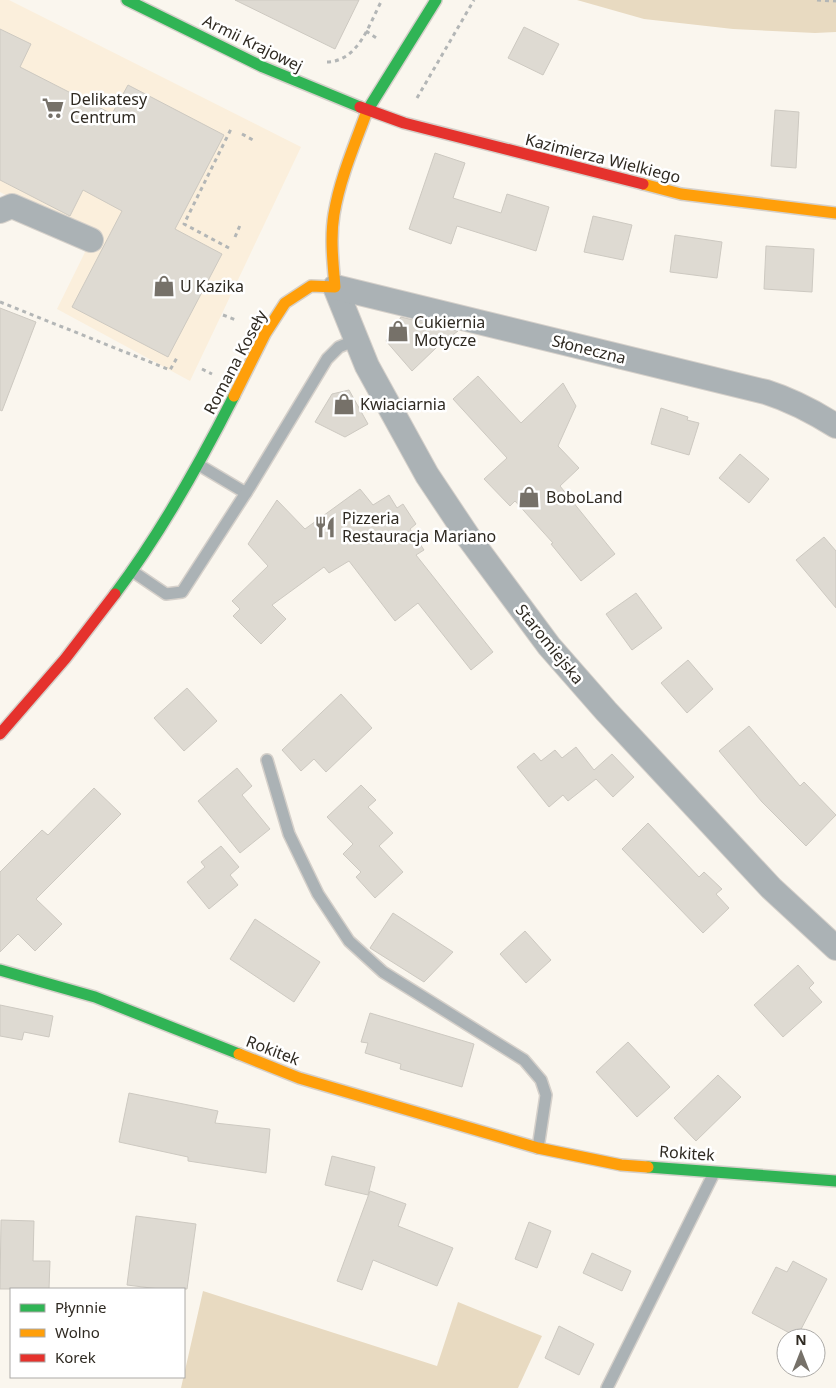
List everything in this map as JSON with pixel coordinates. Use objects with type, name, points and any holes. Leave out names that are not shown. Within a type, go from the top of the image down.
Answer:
[{"type":"street","name":"Armii Krajowej","points":[[127,0],[307,87],[368,111]]},
{"type":"street","points":[[335,287],[332,246],[334,215],[341,184],[368,111],[436,0]]},
{"type":"street","name":"Kazimierza Wielkiego","points":[[368,111],[681,194],[836,212]]},
{"type":"street","points":[[0,212],[12,206],[91,240]]},
{"type":"street","name":"Romana Koseły","points":[[0,734],[65,659],[132,572],[199,464],[265,334],[286,303],[311,286],[335,287]]},
{"type":"street","name":"Staromiejska","points":[[335,287],[368,366],[426,475],[469,538],[549,646],[606,711],[771,888],[836,948]]},
{"type":"street","name":"Słoneczna","points":[[335,287],[766,392],[787,399],[818,414],[836,426]]},
{"type":"street","name":"Rokitek","points":[[0,970],[94,997],[299,1078],[538,1148],[621,1165],[836,1181]]},
{"type":"lane","points":[[132,572],[166,594],[182,592],[246,493],[327,358],[339,348],[356,340]]},
{"type":"lane","points":[[199,464],[246,493]]},
{"type":"lane","points":[[266,760],[289,834],[318,894],[349,941],[383,972],[524,1060],[541,1080],[546,1094],[538,1148]]},
{"type":"lane","points":[[607,1388],[714,1172]]},
{"type":"path","points":[[324,62],[344,59],[356,50],[382,0]]},
{"type":"path","points":[[404,122],[474,0]]},
{"type":"path","points":[[817,0],[836,1]]},
{"type":"path","points":[[230,248],[184,224],[231,129]]},
{"type":"path","points":[[242,134],[253,140]]},
{"type":"path","points":[[235,237],[241,223]]},
{"type":"path","points":[[0,302],[170,370],[178,356]]},
{"type":"path","points":[[223,315],[236,320]]},
{"type":"path","points":[[202,369],[215,375]]},
{"type":"shaded area","points":[[0,0],[9,0],[301,147],[190,381],[57,309],[91,240],[0,192]]},
{"type":"shaded area","points":[[577,0],[836,0],[836,32],[815,33],[733,29],[644,19]]},
{"type":"shaded area","points":[[203,1291],[437,1366],[458,1302],[542,1336],[518,1388],[181,1388],[183,1378],[185,1378],[185,1370]]},
{"type":"building","points":[[235,0],[359,0],[335,49]]},
{"type":"building","points":[[524,27],[559,44],[543,75],[508,58]]},
{"type":"building","points":[[0,29],[31,44],[20,67],[112,114],[128,85],[224,135],[175,229],[222,254],[168,357],[72,307],[122,211],[83,190],[70,216],[0,180]]},
{"type":"building","points":[[775,110],[799,112],[796,168],[771,166]]},
{"type":"building","points":[[435,153],[465,163],[453,198],[501,213],[507,194],[549,207],[536,251],[457,226],[451,244],[409,229]]},
{"type":"building","points":[[593,216],[632,225],[623,260],[584,252]]},
{"type":"building","points":[[675,235],[722,242],[717,278],[670,272]]},
{"type":"building","points":[[766,246],[814,249],[812,292],[764,289]]},
{"type":"building","points":[[0,308],[36,322],[2,411],[0,410]]},
{"type":"building","points":[[401,317],[458,331],[438,346],[412,371],[386,341]]},
{"type":"building","points":[[478,376],[521,423],[563,383],[576,406],[558,446],[579,468],[560,486],[615,554],[581,581],[551,544],[553,543],[515,501],[510,506],[484,479],[507,458],[453,399]]},
{"type":"building","points":[[349,390],[368,424],[345,437],[315,422],[332,394]]},
{"type":"building","points":[[661,408],[688,417],[687,420],[699,423],[689,455],[651,444]]},
{"type":"building","points":[[740,454],[769,479],[749,503],[719,478]]},
{"type":"building","points":[[360,489],[373,505],[389,495],[397,508],[403,504],[416,524],[410,529],[424,550],[416,555],[493,652],[471,670],[418,603],[395,621],[349,561],[329,573],[324,567],[272,605],[286,619],[261,644],[233,616],[240,609],[232,601],[268,566],[248,544],[277,500],[305,529]]},
{"type":"building","points":[[824,537],[836,551],[836,608],[796,560]]},
{"type":"building","points":[[636,593],[662,628],[632,650],[606,614]]},
{"type":"building","points":[[688,660],[713,689],[687,713],[661,683]]},
{"type":"building","points":[[187,688],[217,721],[184,751],[154,718]]},
{"type":"building","points":[[341,694],[372,728],[326,772],[314,759],[301,771],[282,750]]},
{"type":"building","points":[[749,726],[800,786],[804,782],[836,815],[806,846],[762,802],[719,751]]},
{"type":"building","points":[[576,747],[594,770],[612,754],[634,777],[613,797],[596,779],[568,801],[563,795],[549,807],[517,767],[534,753],[541,761],[555,750],[562,758]]},
{"type":"building","points":[[237,768],[252,786],[242,795],[270,829],[240,853],[198,801]]},
{"type":"building","points":[[361,785],[376,800],[368,807],[393,833],[379,846],[403,872],[375,898],[356,877],[361,872],[343,854],[353,844],[327,817]]},
{"type":"building","points":[[94,788],[121,814],[36,899],[62,924],[35,951],[18,934],[0,952],[0,872],[42,830],[48,835]]},
{"type":"building","points":[[648,823],[699,877],[704,872],[722,889],[716,894],[729,908],[703,933],[622,849]]},
{"type":"building","points":[[221,846],[239,867],[230,875],[238,885],[209,909],[187,882],[205,867],[201,862]]},
{"type":"building","points":[[393,913],[453,952],[424,982],[370,948]]},
{"type":"building","points":[[255,919],[320,962],[294,1002],[230,959]]},
{"type":"building","points":[[525,931],[551,960],[526,983],[500,954]]},
{"type":"building","points":[[798,965],[814,983],[809,988],[822,1002],[783,1037],[754,1005]]},
{"type":"building","points":[[0,1005],[53,1016],[49,1037],[24,1032],[22,1040],[0,1036]]},
{"type":"building","points":[[370,1013],[474,1044],[462,1087],[400,1069],[401,1064],[365,1053],[368,1043],[361,1042]]},
{"type":"building","points":[[628,1042],[670,1087],[637,1117],[596,1072]]},
{"type":"building","points":[[718,1075],[741,1097],[696,1141],[674,1118]]},
{"type":"building","points":[[129,1093],[218,1111],[215,1123],[270,1129],[266,1173],[188,1161],[188,1157],[119,1142]]},
{"type":"building","points":[[332,1156],[375,1167],[368,1195],[325,1185]]},
{"type":"building","points":[[370,1191],[406,1204],[398,1226],[453,1248],[437,1286],[373,1260],[362,1290],[337,1281]]},
{"type":"building","points":[[136,1216],[196,1224],[187,1289],[127,1285]]},
{"type":"building","points":[[1,1220],[34,1221],[33,1261],[50,1261],[49,1288],[0,1289]]},
{"type":"building","points":[[529,1222],[551,1231],[537,1268],[515,1259]]},
{"type":"building","points":[[592,1253],[631,1271],[622,1291],[583,1273]]},
{"type":"building","points":[[793,1261],[827,1279],[802,1328],[780,1328],[752,1313],[776,1267],[787,1272]]},
{"type":"building","points":[[559,1326],[594,1344],[579,1375],[545,1358]]},
{"type":"traffic: fast","points":[[127,0],[263,67],[360,107]]},
{"type":"traffic: fast","points":[[367,111],[436,0]]},
{"type":"traffic: fast","points":[[115,594],[179,498],[234,396]]},
{"type":"traffic: fast","points":[[0,970],[95,997],[239,1054]]},
{"type":"traffic: fast","points":[[648,1167],[836,1181]]},
{"type":"traffic: slow","points":[[234,396],[265,334],[285,303],[311,286],[335,287],[332,241],[334,214],[344,174],[367,111]]},
{"type":"traffic: slow","points":[[643,184],[681,194],[836,213]]},
{"type":"traffic: slow","points":[[239,1054],[299,1078],[538,1148],[621,1165],[648,1167]]},
{"type":"traffic: jam","points":[[360,107],[404,123],[643,184]]},
{"type":"traffic: jam","points":[[0,734],[65,659],[115,594]]},
{"type":"place","name":"Delikatesy Centrum","points":[[53,108]]},
{"type":"place","name":"U Kazika","points":[[164,286]]},
{"type":"place","name":"Cukiernia Motycze","points":[[398,331]]},
{"type":"place","name":"Kwiaciarnia","points":[[344,404]]},
{"type":"place","name":"BoboLand","points":[[529,497]]},
{"type":"place","name":"Pizzeria Restauracja Mariano","points":[[325,527]]}]
